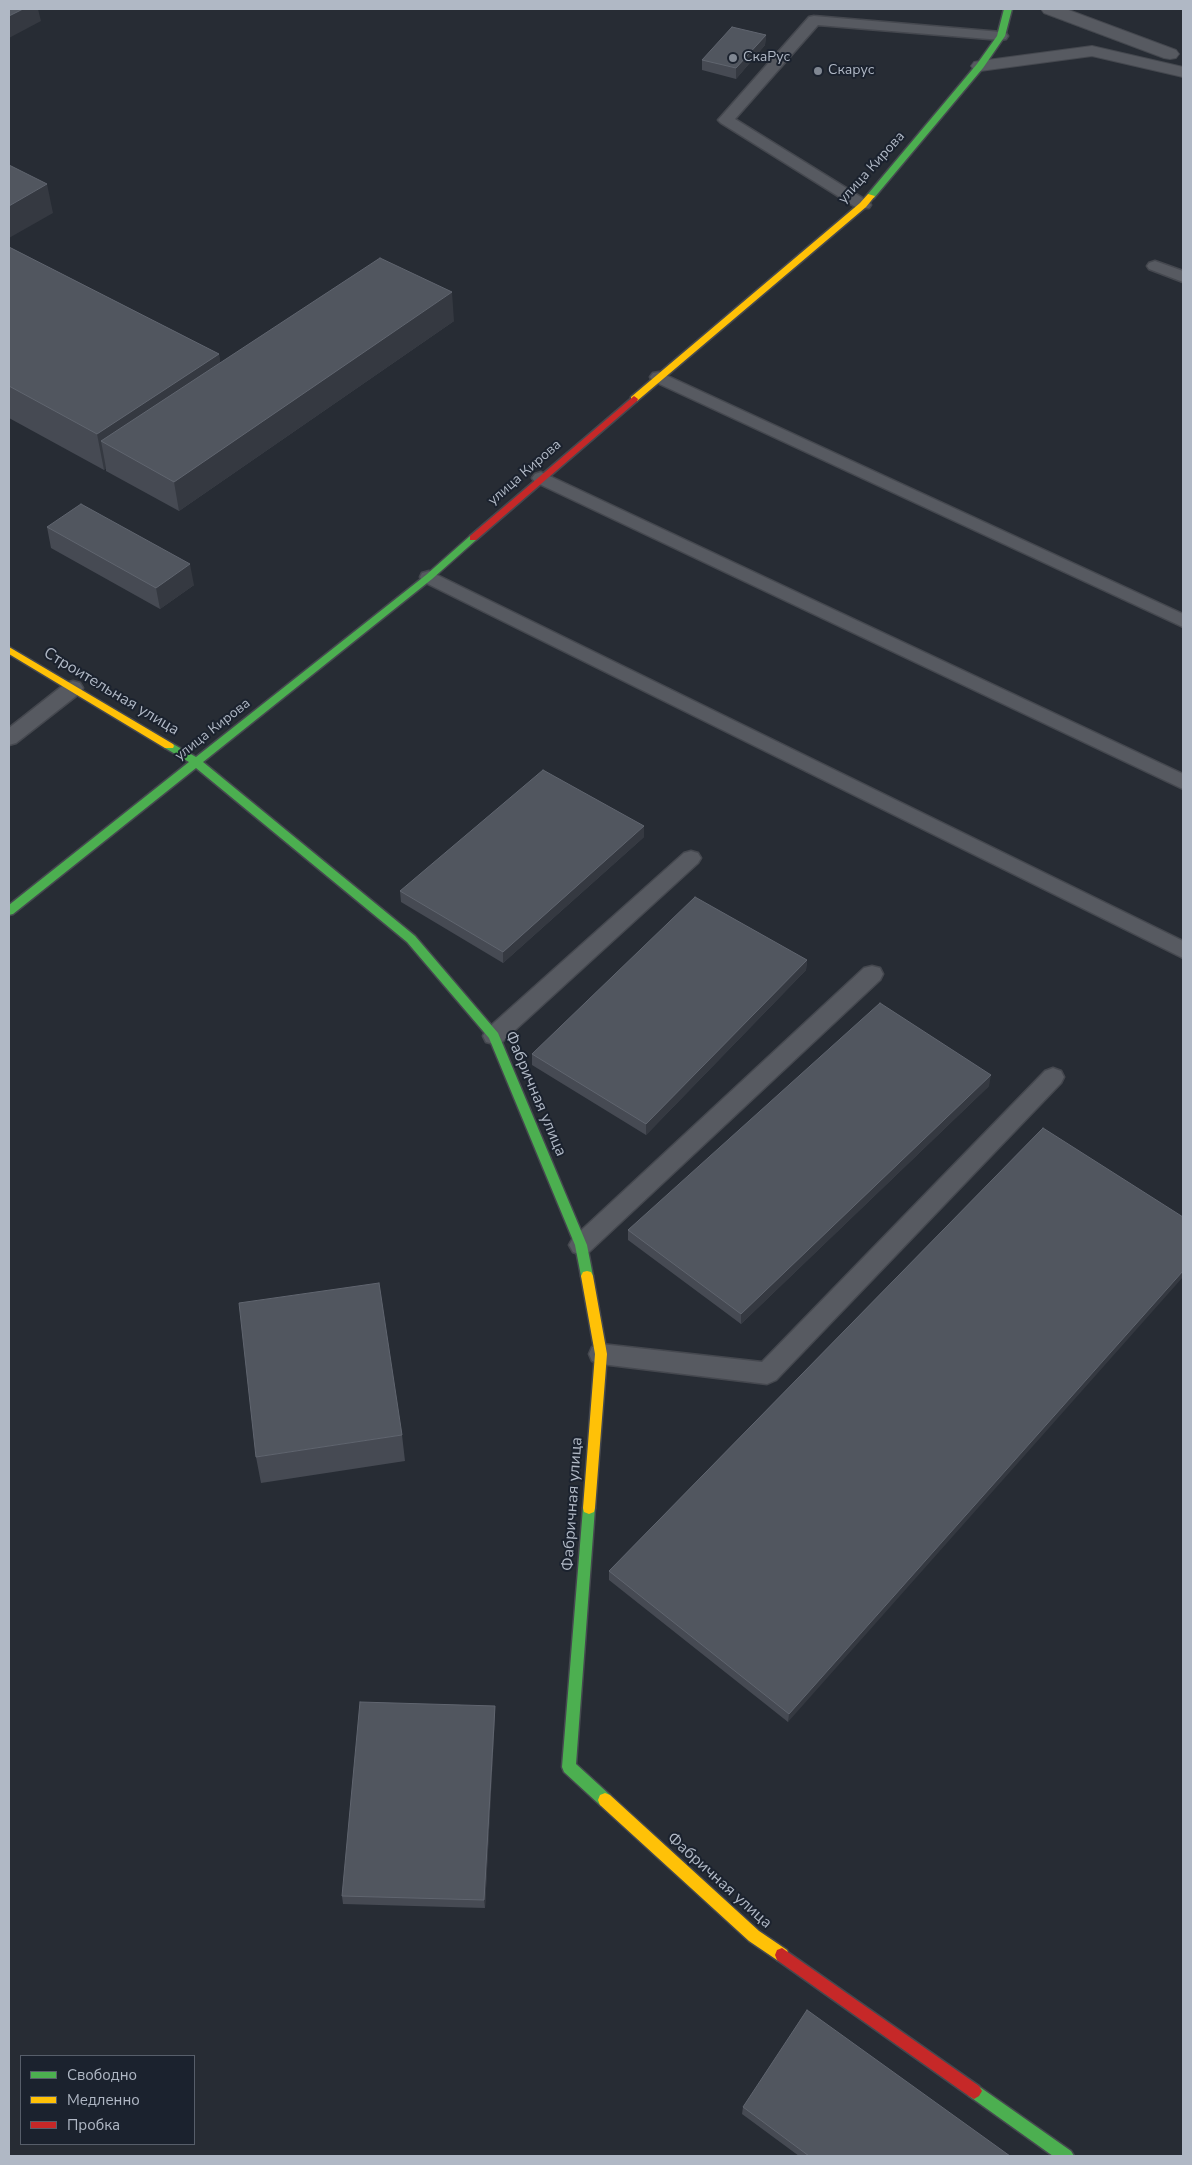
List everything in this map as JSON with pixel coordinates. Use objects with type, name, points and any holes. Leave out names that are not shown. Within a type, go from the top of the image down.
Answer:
[{"type":"street","name":"улица Кирова","points":[[9,911],[429,577],[541,478],[863,205],[980,66],[1001,36],[1008,9]]},
{"type":"street","points":[[1050,9],[1183,59]]},
{"type":"street","points":[[980,66],[1092,51],[1183,72]]},
{"type":"street","name":"Строительная улица","points":[[9,650],[196,762]]},
{"type":"street","name":"Фабричная улица","points":[[196,762],[411,939],[494,1036],[581,1245],[601,1354],[569,1768],[754,1936],[1066,2156]]},
{"type":"lane","points":[[863,205],[726,120],[814,20],[1001,36]]},
{"type":"lane","points":[[1156,266],[1183,277]]},
{"type":"lane","points":[[659,377],[1183,621]]},
{"type":"lane","points":[[541,478],[1183,781]]},
{"type":"lane","points":[[429,577],[1183,950]]},
{"type":"lane","points":[[9,738],[73,688]]},
{"type":"lane","points":[[494,1036],[691,858]]},
{"type":"lane","points":[[581,1245],[872,974]]},
{"type":"lane","points":[[601,1354],[767,1373],[1053,1077]]},
{"type":"building","points":[[9,9],[23,9],[9,16]]},
{"type":"building","points":[[732,27],[766,35],[736,68],[702,60]]},
{"type":"building","points":[[9,165],[47,184],[9,206]]},
{"type":"building","points":[[9,247],[219,354],[97,434],[9,386]]},
{"type":"building","points":[[380,258],[452,292],[174,482],[101,441]]},
{"type":"building","points":[[81,504],[190,564],[156,588],[47,527]]},
{"type":"building","points":[[543,770],[644,826],[503,952],[400,891]]},
{"type":"building","points":[[695,897],[807,960],[646,1124],[532,1054]]},
{"type":"building","points":[[880,1003],[991,1075],[741,1314],[628,1230]]},
{"type":"building","points":[[1043,1128],[1183,1217],[1183,1271],[789,1714],[609,1571]]},
{"type":"building","points":[[379,1283],[402,1435],[256,1457],[239,1303]]},
{"type":"building","points":[[360,1702],[495,1706],[484,1900],[342,1896]]},
{"type":"building","points":[[807,2010],[1010,2156],[809,2156],[743,2107]]},
{"type":"traffic: fast","points":[[871,196],[980,66],[1001,36],[1008,9]]},
{"type":"traffic: fast","points":[[9,911],[429,577],[473,538]]},
{"type":"traffic: fast","points":[[169,746],[196,762],[411,939],[494,1036],[581,1245],[587,1276]]},
{"type":"traffic: fast","points":[[589,1508],[569,1767],[605,1800]]},
{"type":"traffic: fast","points":[[974,2091],[1066,2156]]},
{"type":"traffic: slow","points":[[634,399],[863,205],[871,196]]},
{"type":"traffic: slow","points":[[9,650],[169,746]]},
{"type":"traffic: slow","points":[[587,1276],[601,1354],[589,1508]]},
{"type":"traffic: slow","points":[[605,1800],[754,1936],[782,1955]]},
{"type":"traffic: jam","points":[[473,538],[634,399]]},
{"type":"traffic: jam","points":[[782,1955],[974,2091]]},
{"type":"place","name":"СкаРус","points":[[733,58]]},
{"type":"place","name":"Скарус","points":[[818,71]]}]
